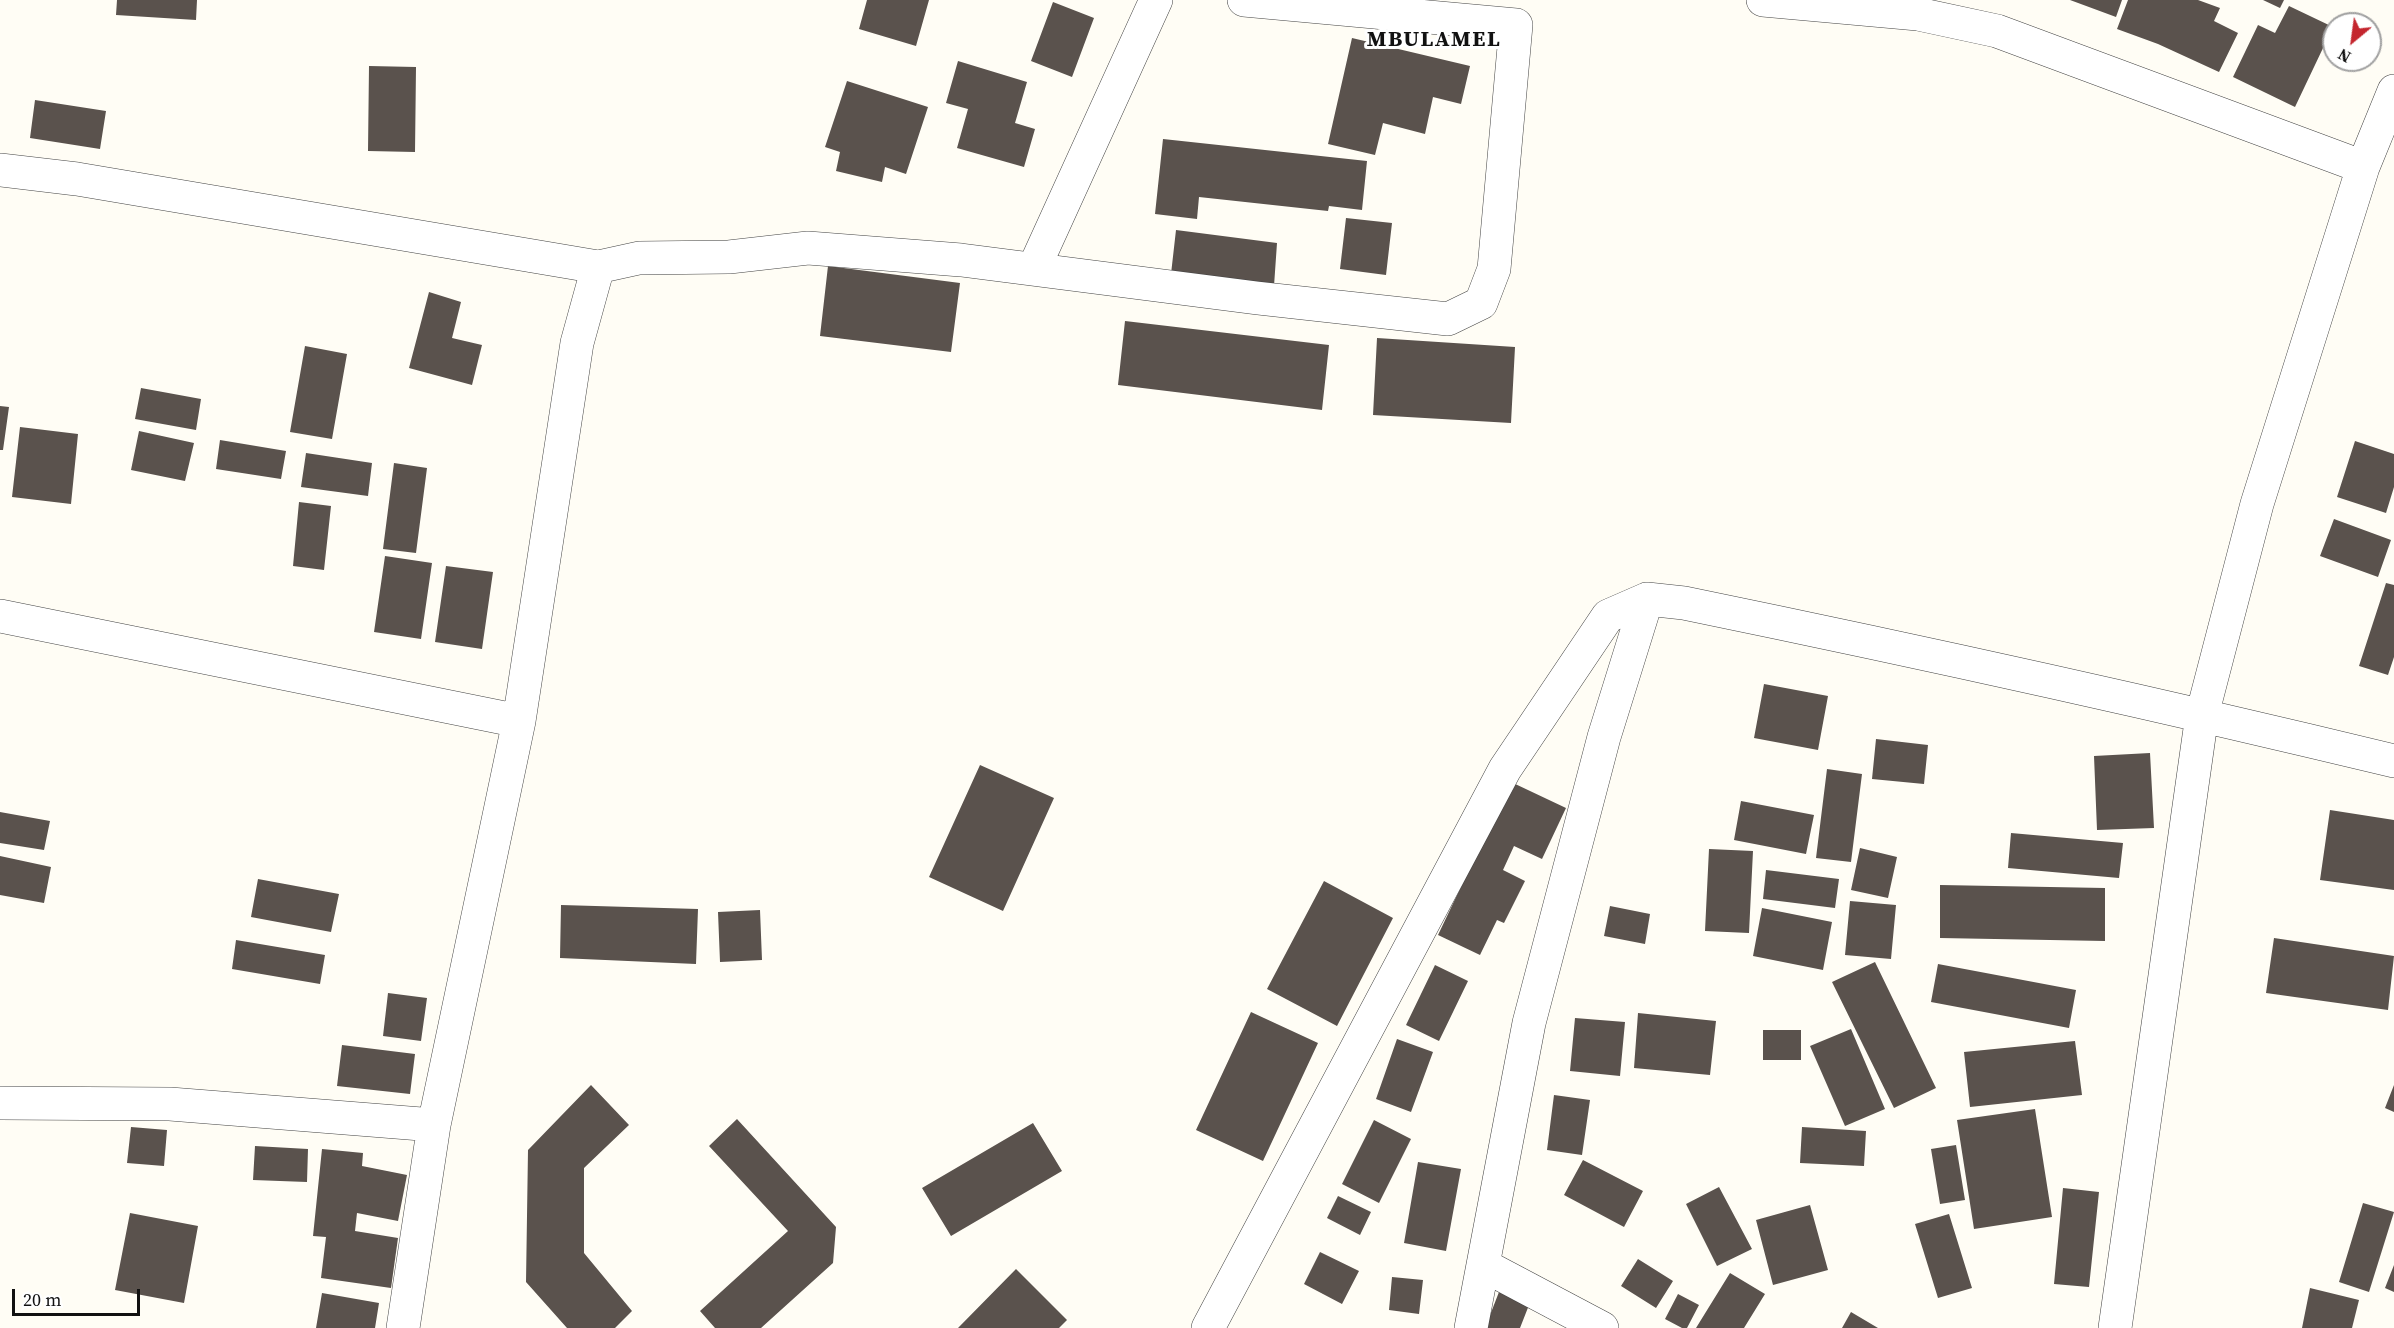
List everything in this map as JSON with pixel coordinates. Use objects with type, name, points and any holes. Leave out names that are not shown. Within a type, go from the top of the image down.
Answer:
[{"type":"street","points":[[1034,268],[1156,0]]},
{"type":"street","points":[[0,170],[77,179],[598,267],[639,258],[729,257],[808,248],[1034,268],[1257,298],[1448,319],[1481,303],[1494,269],[1517,13],[1244,0]]},
{"type":"street","points":[[1763,0],[1918,14],[1997,31],[2363,167]]},
{"type":"street","points":[[2115,1328],[2202,715],[2257,504],[2363,167],[2394,91]]},
{"type":"street","points":[[403,1328],[434,1125],[519,721],[577,343],[598,267]]},
{"type":"street","points":[[1471,1328],[1529,1023],[1604,737],[1647,599]]},
{"type":"street","points":[[1208,1328],[1505,769],[1608,616],[1647,599],[1684,603],[1887,645],[2202,715],[2394,761]]},
{"type":"street","points":[[0,616],[519,721]]},
{"type":"street","points":[[0,1103],[170,1104],[434,1125]]},
{"type":"street","points":[[1483,1265],[1602,1328]]},
{"type":"building","points":[[117,0],[197,0],[196,20],[116,15]]},
{"type":"building","points":[[867,0],[929,0],[916,46],[859,29]]},
{"type":"building","points":[[2070,0],[2122,0],[2116,17]]},
{"type":"building","points":[[2128,0],[2198,0],[2220,8],[2214,21],[2238,33],[2219,72],[2158,44],[2117,29]]},
{"type":"building","points":[[2263,0],[2284,0],[2280,8]]},
{"type":"building","points":[[1053,2],[1094,18],[1072,77],[1031,61]]},
{"type":"building","points":[[2289,6],[2322,22],[2322,50],[2295,107],[2233,77],[2258,25],[2275,33]]},
{"type":"building","points":[[1352,38],[1470,66],[1461,104],[1433,97],[1425,134],[1383,123],[1375,155],[1328,144]]},
{"type":"building","points":[[958,61],[1027,82],[1015,123],[1035,129],[1024,167],[957,148],[968,109],[946,103]]},
{"type":"building","points":[[369,66],[416,67],[415,152],[368,151]]},
{"type":"building","points":[[847,81],[928,107],[906,174],[885,167],[882,182],[836,171],[840,152],[825,147]]},
{"type":"building","points":[[35,100],[106,111],[100,149],[30,138]]},
{"type":"building","points":[[1163,139],[1367,161],[1362,210],[1329,206],[1328,211],[1199,197],[1197,219],[1155,214]]},
{"type":"building","points":[[1346,218],[1392,223],[1386,275],[1340,269]]},
{"type":"building","points":[[1176,230],[1277,243],[1274,286],[1171,274]]},
{"type":"building","points":[[828,266],[960,283],[951,352],[820,336]]},
{"type":"building","points":[[429,292],[461,302],[452,338],[482,345],[472,385],[409,368]]},
{"type":"building","points":[[1125,321],[1329,345],[1322,410],[1118,385]]},
{"type":"building","points":[[1377,338],[1515,347],[1511,423],[1373,415]]},
{"type":"building","points":[[305,346],[347,354],[332,439],[290,432]]},
{"type":"building","points":[[141,388],[201,399],[196,430],[135,419]]},
{"type":"building","points":[[0,406],[9,407],[3,450],[0,450]]},
{"type":"building","points":[[20,427],[78,434],[71,504],[12,497]]},
{"type":"building","points":[[139,431],[194,443],[185,481],[131,470]]},
{"type":"building","points":[[220,440],[286,451],[281,479],[216,469]]},
{"type":"building","points":[[2355,441],[2394,454],[2394,487],[2386,513],[2337,497]]},
{"type":"building","points":[[306,453],[372,463],[368,496],[301,487]]},
{"type":"building","points":[[394,463],[427,468],[416,553],[383,549]]},
{"type":"building","points":[[299,502],[331,506],[324,570],[293,566]]},
{"type":"building","points":[[2334,519],[2391,540],[2378,577],[2320,556]]},
{"type":"building","points":[[385,556],[432,563],[421,639],[374,632]]},
{"type":"building","points":[[446,566],[493,572],[482,649],[435,642]]},
{"type":"building","points":[[2386,583],[2394,585],[2394,657],[2388,675],[2359,666]]},
{"type":"building","points":[[1764,684],[1828,696],[1818,750],[1754,738]]},
{"type":"building","points":[[1876,739],[1928,745],[1924,784],[1872,779]]},
{"type":"building","points":[[2150,753],[2154,828],[2097,830],[2094,756]]},
{"type":"building","points":[[980,765],[1054,798],[1003,911],[929,877]]},
{"type":"building","points":[[1827,769],[1862,774],[1851,862],[1816,858]]},
{"type":"building","points":[[1511,782],[1566,808],[1542,859],[1514,846],[1503,870],[1525,881],[1504,923],[1497,920],[1480,955],[1438,935]]},
{"type":"building","points":[[1741,801],[1814,815],[1806,854],[1734,840]]},
{"type":"building","points":[[2330,810],[2394,820],[2394,890],[2320,880]]},
{"type":"building","points":[[0,812],[50,821],[44,850],[0,843]]},
{"type":"building","points":[[2011,833],[2123,843],[2119,878],[2008,868]]},
{"type":"building","points":[[1860,848],[1897,857],[1888,898],[1851,890]]},
{"type":"building","points":[[1709,849],[1753,851],[1749,933],[1705,931]]},
{"type":"building","points":[[0,856],[51,867],[44,903],[0,895]]},
{"type":"building","points":[[1766,870],[1839,879],[1835,908],[1763,899]]},
{"type":"building","points":[[258,879],[339,894],[331,932],[251,917]]},
{"type":"building","points":[[1324,881],[1393,918],[1337,1026],[1267,989]]},
{"type":"building","points":[[1940,885],[2105,888],[2105,941],[1940,938]]},
{"type":"building","points":[[1850,901],[1896,905],[1891,959],[1845,955]]},
{"type":"building","points":[[561,905],[698,909],[696,964],[560,958]]},
{"type":"building","points":[[1610,906],[1650,914],[1645,944],[1604,936]]},
{"type":"building","points":[[1762,908],[1832,922],[1823,970],[1753,956]]},
{"type":"building","points":[[760,910],[762,960],[720,962],[718,912]]},
{"type":"building","points":[[2274,938],[2394,956],[2388,1010],[2266,993]]},
{"type":"building","points":[[236,940],[325,955],[320,984],[232,969]]},
{"type":"building","points":[[1875,962],[1936,1088],[1894,1108],[1832,982]]},
{"type":"building","points":[[1938,964],[2076,990],[2069,1028],[1931,1002]]},
{"type":"building","points":[[1435,965],[1468,981],[1439,1041],[1406,1025]]},
{"type":"building","points":[[388,993],[427,998],[421,1041],[383,1036]]},
{"type":"building","points":[[1251,1012],[1318,1043],[1263,1161],[1196,1130]]},
{"type":"building","points":[[1638,1013],[1716,1021],[1710,1075],[1634,1068]]},
{"type":"building","points":[[1575,1018],[1625,1022],[1620,1076],[1570,1071]]},
{"type":"building","points":[[1851,1029],[1885,1109],[1845,1126],[1810,1046]]},
{"type":"building","points":[[1763,1030],[1801,1030],[1801,1060],[1763,1060]]},
{"type":"building","points":[[1397,1039],[1433,1052],[1411,1112],[1376,1099]]},
{"type":"building","points":[[2075,1041],[2082,1095],[1970,1107],[1964,1052]]},
{"type":"building","points":[[342,1045],[415,1054],[410,1094],[337,1086]]},
{"type":"building","points":[[591,1085],[629,1125],[584,1168],[584,1253],[632,1311],[615,1328],[567,1328],[526,1282],[528,1150]]},
{"type":"building","points":[[2394,1085],[2394,1112],[2385,1108]]},
{"type":"building","points":[[1554,1095],[1590,1100],[1582,1155],[1547,1150]]},
{"type":"building","points":[[2035,1109],[2052,1217],[1974,1229],[1957,1120]]},
{"type":"building","points":[[737,1119],[836,1227],[833,1263],[761,1328],[715,1328],[700,1311],[788,1231],[709,1146]]},
{"type":"building","points":[[1374,1120],[1411,1139],[1379,1203],[1342,1184]]},
{"type":"building","points":[[1033,1123],[1062,1171],[951,1236],[922,1188]]},
{"type":"building","points":[[131,1127],[167,1130],[164,1166],[127,1163]]},
{"type":"building","points":[[1802,1127],[1866,1131],[1864,1166],[1800,1163]]},
{"type":"building","points":[[1956,1145],[1965,1200],[1940,1204],[1931,1149]]},
{"type":"building","points":[[255,1146],[308,1149],[307,1182],[253,1180]]},
{"type":"building","points":[[322,1149],[363,1153],[362,1166],[407,1175],[398,1221],[357,1213],[355,1231],[398,1238],[391,1288],[321,1278],[326,1237],[313,1236]]},
{"type":"building","points":[[1583,1160],[1643,1191],[1624,1227],[1564,1195]]},
{"type":"building","points":[[1418,1162],[1461,1169],[1446,1251],[1404,1243]]},
{"type":"building","points":[[1719,1187],[1752,1249],[1717,1266],[1686,1204]]},
{"type":"building","points":[[2063,1188],[2099,1192],[2089,1287],[2054,1284]]},
{"type":"building","points":[[1338,1196],[1371,1212],[1360,1235],[1327,1218]]},
{"type":"building","points":[[2363,1203],[2394,1212],[2369,1292],[2339,1282]]},
{"type":"building","points":[[1810,1205],[1828,1270],[1773,1285],[1756,1220]]},
{"type":"building","points":[[130,1213],[198,1226],[184,1303],[115,1290]]},
{"type":"building","points":[[1949,1214],[1972,1288],[1938,1298],[1915,1224]]},
{"type":"building","points":[[1320,1252],[1359,1271],[1342,1304],[1304,1284]]},
{"type":"building","points":[[1638,1259],[1673,1281],[1656,1308],[1621,1286]]},
{"type":"building","points":[[2394,1265],[2394,1292],[2385,1288]]},
{"type":"building","points":[[1016,1269],[1067,1320],[1059,1328],[958,1328]]},
{"type":"building","points":[[1730,1273],[1765,1294],[1744,1328],[1696,1328]]},
{"type":"building","points":[[1392,1277],[1423,1280],[1419,1314],[1389,1310]]},
{"type":"building","points":[[2310,1288],[2359,1300],[2352,1328],[2302,1328]]},
{"type":"building","points":[[1499,1292],[1529,1305],[1520,1328],[1485,1328]]},
{"type":"building","points":[[322,1293],[379,1303],[375,1328],[316,1328]]},
{"type":"building","points":[[1678,1294],[1699,1305],[1687,1328],[1682,1328],[1665,1319]]},
{"type":"building","points":[[1851,1312],[1878,1328],[1842,1328]]},
{"type":"district","name":"MBULAMEL","points":[[1434,40]]}]
